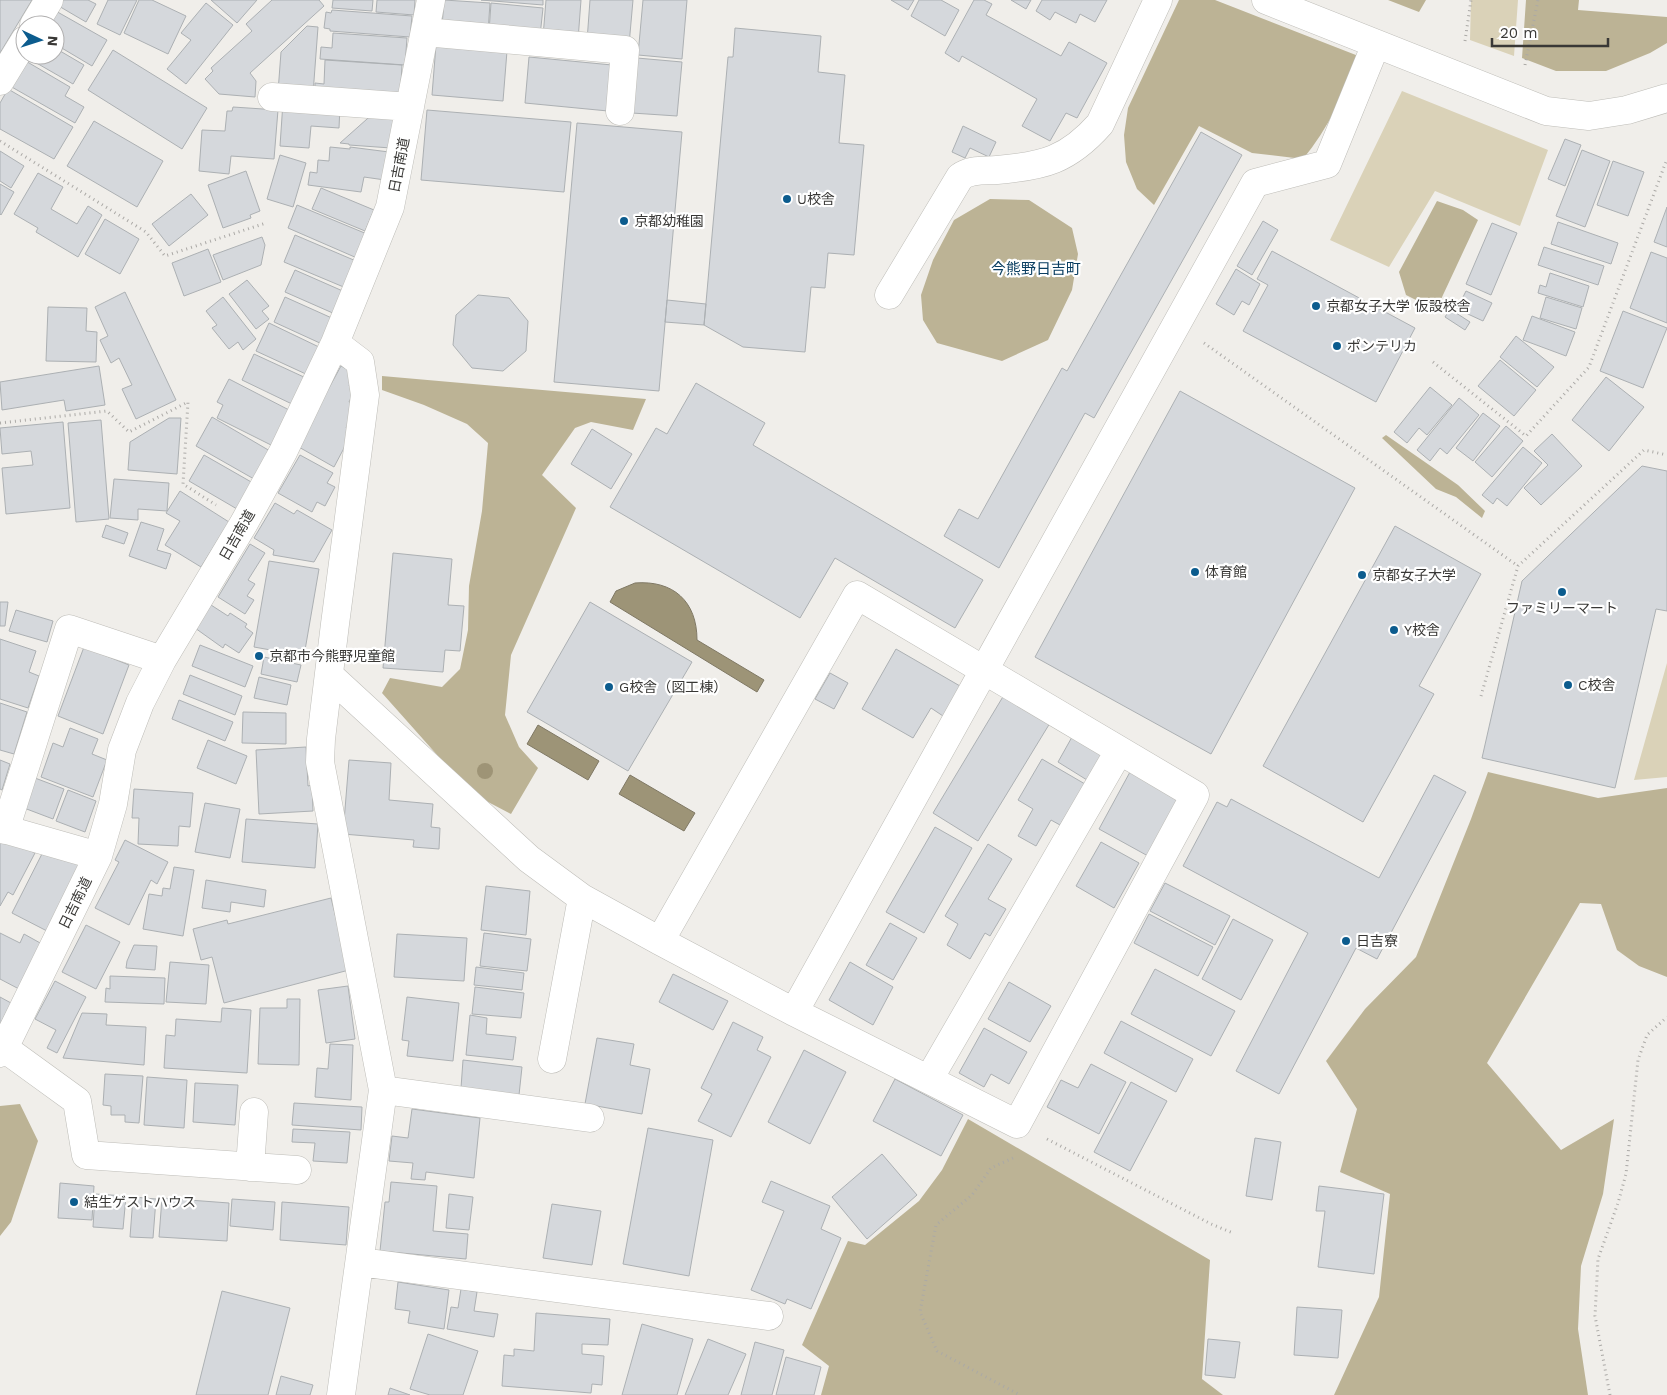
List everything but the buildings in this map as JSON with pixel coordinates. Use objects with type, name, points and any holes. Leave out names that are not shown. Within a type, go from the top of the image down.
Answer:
[{"type":"street","points":[[40,15],[49,0]]},
{"type":"street","name":"日吉南道","points":[[2,1051],[98,856],[113,804],[122,750],[140,703],[162,660],[244,523],[283,452],[335,343],[390,207],[431,0]]},
{"type":"street","points":[[889,295],[960,177],[970,172],[1025,167],[1050,161],[1072,150],[1100,124],[1158,0]]},
{"type":"street","points":[[1266,0],[1546,111],[1589,116],[1627,110],[1667,98]]},
{"type":"street","points":[[424,32],[625,50],[620,111]]},
{"type":"street","points":[[794,1012],[1255,183],[1327,164],[1376,44]]},
{"type":"street","points":[[0,81],[15,56]]},
{"type":"street","points":[[272,97],[410,107]]},
{"type":"street","points":[[335,343],[360,362],[365,395],[321,739],[320,762],[383,1090],[341,1395]]},
{"type":"street","points":[[329,675],[529,859],[582,898],[660,941],[794,1012],[1017,1124],[1195,795],[857,595],[660,941]]},
{"type":"street","points":[[98,856],[3,829],[69,629],[162,660]]},
{"type":"street","points":[[929,1079],[1119,751]]},
{"type":"street","points":[[552,1059],[582,898]]},
{"type":"street","points":[[2,1051],[77,1101],[86,1155],[297,1170]]},
{"type":"street","points":[[383,1090],[590,1118]]},
{"type":"street","points":[[250,1167],[254,1112]]},
{"type":"street","points":[[360,1262],[770,1316]]},
{"type":"path","points":[[1451,73],[1466,39],[1471,0]]},
{"type":"path","points":[[1518,100],[1538,0]]},
{"type":"path","points":[[0,141],[146,232],[164,256],[266,223]]},
{"type":"path","points":[[1433,362],[1526,436],[1589,367],[1667,159]]},
{"type":"path","points":[[1177,323],[1518,566]]},
{"type":"path","points":[[0,423],[107,411],[129,432],[188,402],[183,484],[244,523]]},
{"type":"path","points":[[1481,696],[1518,566],[1644,450],[1667,455]]},
{"type":"path","points":[[1610,1395],[1595,1316],[1598,1260],[1626,1174],[1638,1060],[1647,1035],[1667,1017]]},
{"type":"path","points":[[1020,1395],[937,1351],[920,1312],[936,1225],[972,1195],[991,1168],[1013,1159],[1017,1124],[1232,1233]]},
{"type":"shaded area","points":[[1179,0],[1215,0],[1361,57],[1328,123],[1303,159],[1252,153],[1199,126],[1154,205],[1137,189],[1126,162],[1124,135],[1128,108]]},
{"type":"shaded area","points":[[1388,0],[1426,0],[1419,12]]},
{"type":"shaded area","points":[[1471,0],[1518,0],[1514,56],[1470,40]]},
{"type":"shaded area","points":[[1526,0],[1579,0],[1578,10],[1667,17],[1667,43],[1650,53],[1606,71],[1556,71],[1522,58]]},
{"type":"shaded area","points":[[1402,91],[1548,150],[1520,226],[1435,191],[1389,267],[1330,240]]},
{"type":"shaded area","points":[[990,199],[1029,200],[1072,228],[1078,254],[1072,290],[1048,340],[1002,361],[937,343],[923,320],[921,295],[933,260],[954,220]]},
{"type":"shaded area","points":[[1437,201],[1463,210],[1478,220],[1436,310],[1406,295],[1399,272]]},
{"type":"shaded area","points":[[382,376],[646,399],[633,430],[591,422],[575,428],[542,475],[576,508],[511,655],[505,715],[519,747],[538,768],[511,814],[471,793],[382,693],[390,678],[442,687],[460,669],[468,630],[469,586],[482,511],[488,443],[467,424],[424,405],[382,390]]},
{"type":"shaded area","points":[[1386,435],[1458,485],[1485,511],[1482,518],[1456,497],[1436,489],[1382,438]]},
{"type":"shaded area","points":[[635,583],[661,585],[671,589],[680,596],[693,614],[697,640],[764,680],[757,692],[610,602],[616,591]]},
{"type":"shaded area","points":[[1667,663],[1667,777],[1634,780]]},
{"type":"shaded area","points":[[538,725],[599,761],[588,780],[527,744]]},
{"type":"shaded area","points":[[1488,772],[1598,798],[1667,788],[1667,977],[1639,966],[1617,950],[1601,904],[1580,903],[1487,1063],[1561,1150],[1614,1119],[1603,1194],[1581,1266],[1578,1329],[1588,1395],[1334,1395],[1379,1297],[1390,1194],[1340,1172],[1357,1109],[1326,1061],[1365,1009],[1416,957]]},
{"type":"shaded area","points":[[630,775],[695,813],[684,831],[619,794]]},
{"type":"shaded area","points":[[20,1104],[38,1141],[11,1222],[0,1236],[0,1106]]},
{"type":"shaded area","points":[[968,1119],[1210,1260],[1202,1379],[1223,1395],[821,1395],[829,1366],[802,1345],[848,1241],[865,1245],[919,1201],[942,1170]]},
{"type":"place","name":"U校舎","points":[[787,199]]},
{"type":"place","name":"京都幼稚園","points":[[624,221]]},
{"type":"place","name":"京都女子大学 仮設校舎","points":[[1316,306]]},
{"type":"place","name":"ポンテリカ","points":[[1337,346]]},
{"type":"place","name":"体育館","points":[[1195,572]]},
{"type":"place","name":"京都女子大学","points":[[1362,575]]},
{"type":"place","name":"ファミリーマート","points":[[1562,592]]},
{"type":"place","name":"Y校舎","points":[[1394,630]]},
{"type":"place","name":"京都市今熊野児童館","points":[[259,656]]},
{"type":"place","name":"C校舎","points":[[1568,685]]},
{"type":"place","name":"G校舎（図工棟）","points":[[609,687]]},
{"type":"place","name":"日吉寮","points":[[1346,941]]},
{"type":"place","name":"結生ゲストハウス","points":[[74,1202]]},
{"type":"district","name":"今熊野日吉町","points":[[1036,269]]}]
